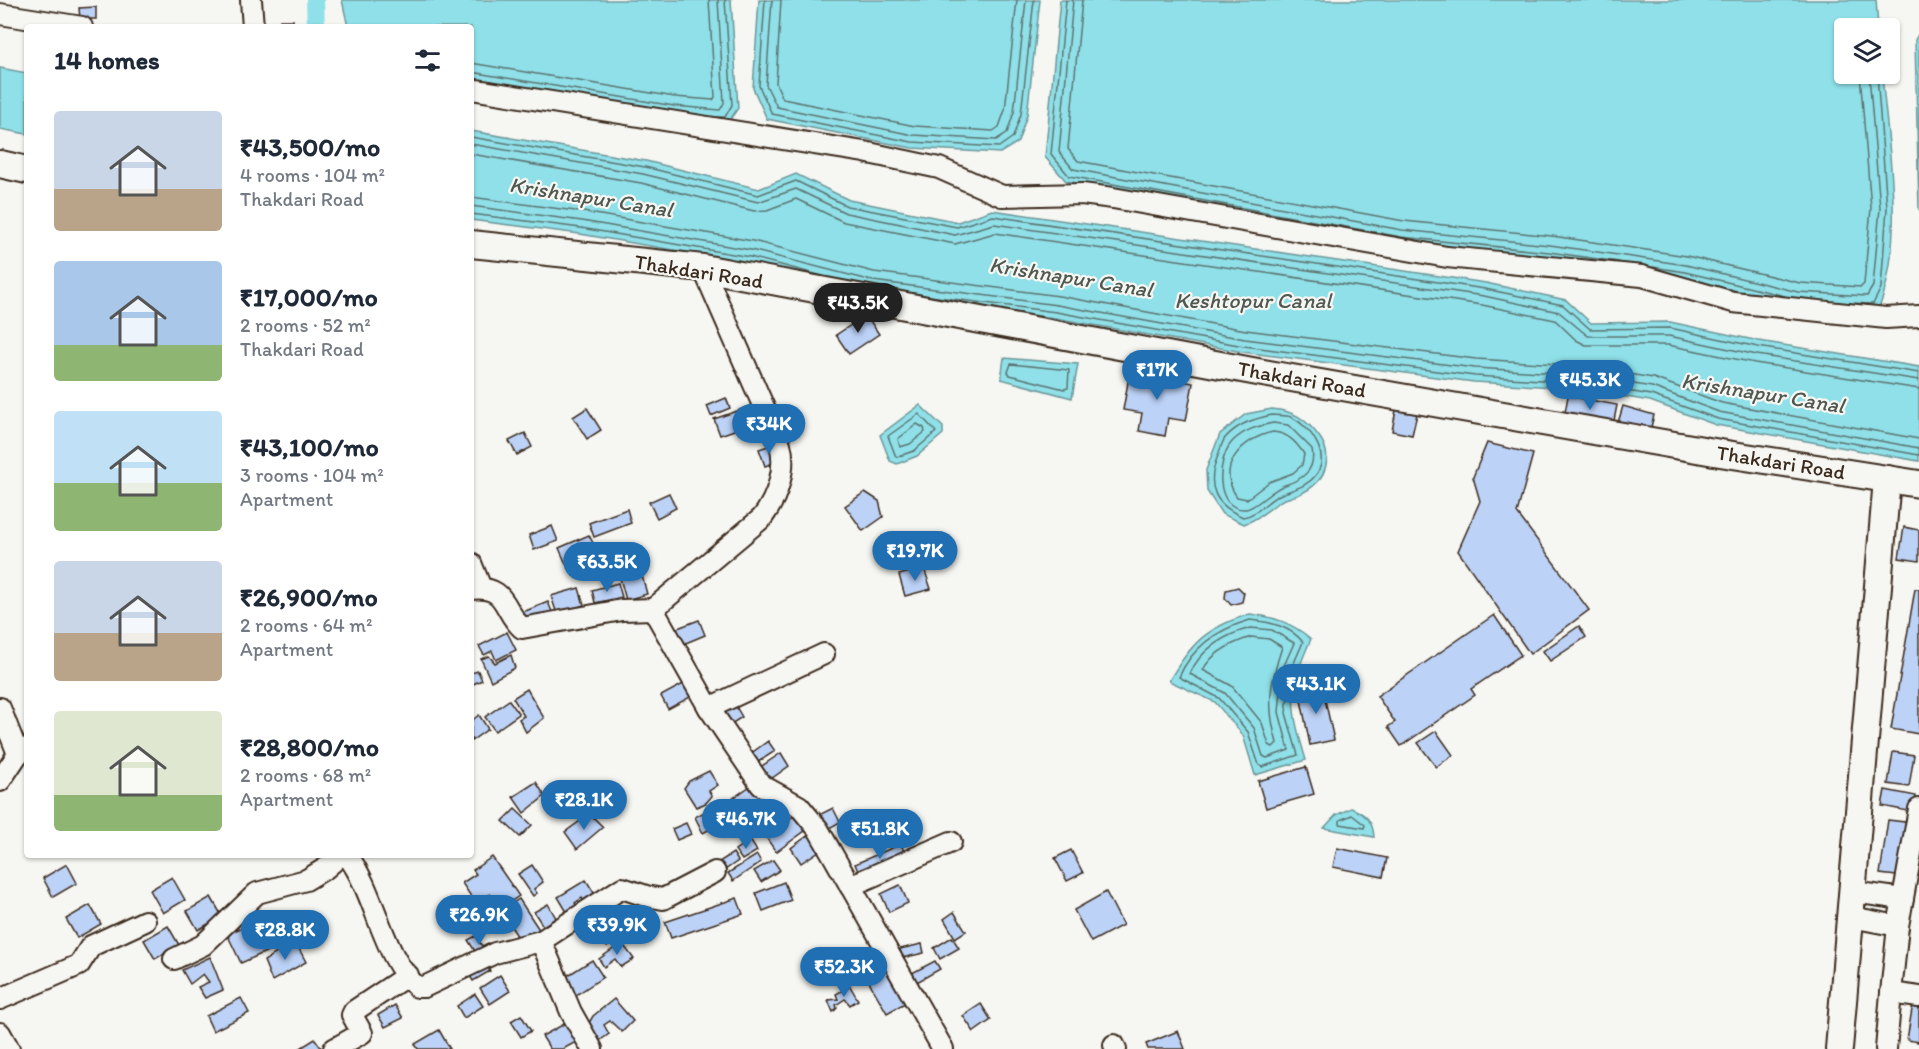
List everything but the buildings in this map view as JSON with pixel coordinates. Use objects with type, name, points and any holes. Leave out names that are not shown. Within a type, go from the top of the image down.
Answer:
[{"type":"street","points":[[252,0],[253,24]]},
{"type":"street","points":[[0,14],[63,24]]},
{"type":"street","points":[[474,89],[913,161],[939,168],[1002,196],[1082,194],[1113,198],[1447,257],[1642,276],[1733,302],[1886,318],[1919,316]]},
{"type":"street","points":[[0,164],[24,169]]},
{"type":"street","name":"Thakdari Road","points":[[474,244],[703,268],[1275,375],[1720,453],[1919,484]]},
{"type":"street","points":[[476,589],[502,598],[522,628],[622,610],[653,609],[762,518],[771,506],[783,468],[780,444],[703,268]]},
{"type":"street","points":[[1839,1049],[1887,479]]},
{"type":"street","points":[[653,609],[709,708],[761,785],[805,810],[823,836],[943,1049]]},
{"type":"street","points":[[709,708],[824,654]]},
{"type":"street","points":[[0,708],[23,751],[0,781]]},
{"type":"street","points":[[1886,1049],[1898,926],[1917,834],[1919,809]]},
{"type":"street","points":[[850,886],[951,842]]},
{"type":"street","points":[[174,959],[203,945],[257,893],[306,880],[327,868],[338,858]]},
{"type":"street","points":[[349,858],[365,883],[390,947],[417,987],[424,987],[495,953],[541,941],[622,888],[663,899],[715,872]]},
{"type":"street","points":[[1852,905],[1903,898]]},
{"type":"street","points":[[1852,905],[1898,926]]},
{"type":"street","points":[[0,999],[79,965],[91,946],[145,921]]},
{"type":"street","points":[[541,941],[571,1012],[592,1049]]},
{"type":"street","points":[[334,1049],[362,1033],[352,1015],[354,1011],[408,975]]},
{"type":"street","points":[[1891,993],[1919,997]]},
{"type":"street","points":[[0,1033],[9,1049]]},
{"type":"water","points":[[342,0],[731,0],[738,108],[727,124],[474,85],[474,24],[347,24]]},
{"type":"water","points":[[759,0],[1040,0],[1027,115],[1018,142],[1000,153],[912,148],[767,119],[753,88]]},
{"type":"water","points":[[1060,0],[1876,0],[1877,18],[1834,18],[1834,84],[1883,84],[1893,194],[1891,255],[1878,311],[1796,305],[1683,278],[1401,243],[1066,181],[1045,157]]},
{"type":"water","points":[[1919,33],[1919,210],[1915,40]]},
{"type":"water","points":[[0,68],[24,72],[24,133],[0,129]]},
{"type":"water","name":"Keshtopur Canal","points":[[474,132],[646,161],[759,189],[796,174],[849,200],[958,222],[992,210],[1486,283],[1566,300],[1591,323],[1670,322],[1759,341],[1919,367],[1919,461],[1716,425],[1650,401],[1572,388],[1474,382],[1243,352],[1055,318],[870,294],[749,263],[580,234],[474,220]]},
{"type":"water","points":[[1004,358],[1078,364],[1072,398],[1001,379]]},
{"type":"water","points":[[920,405],[943,427],[943,434],[917,456],[897,464],[890,461],[880,435]]},
{"type":"water","points":[[1272,409],[1298,416],[1313,429],[1326,451],[1326,466],[1323,474],[1312,487],[1301,494],[1282,500],[1244,524],[1222,514],[1207,491],[1206,470],[1220,434],[1246,414]]},
{"type":"water","points":[[1250,614],[1283,622],[1311,639],[1298,673],[1294,700],[1294,712],[1306,760],[1255,775],[1243,735],[1215,702],[1169,681],[1185,656],[1202,638],[1222,625]]},
{"type":"water","points":[[1351,808],[1368,819],[1374,837],[1324,828],[1336,815]]},
{"type":"waterway","points":[[315,0],[316,24]]},
{"type":"water label","name":"Krishnapur Canal","points":[[591,197]]},
{"type":"water label","name":"Krishnapur Canal","points":[[1071,277]]},
{"type":"water label","name":"Krishnapur Canal","points":[[1763,393]]}]
